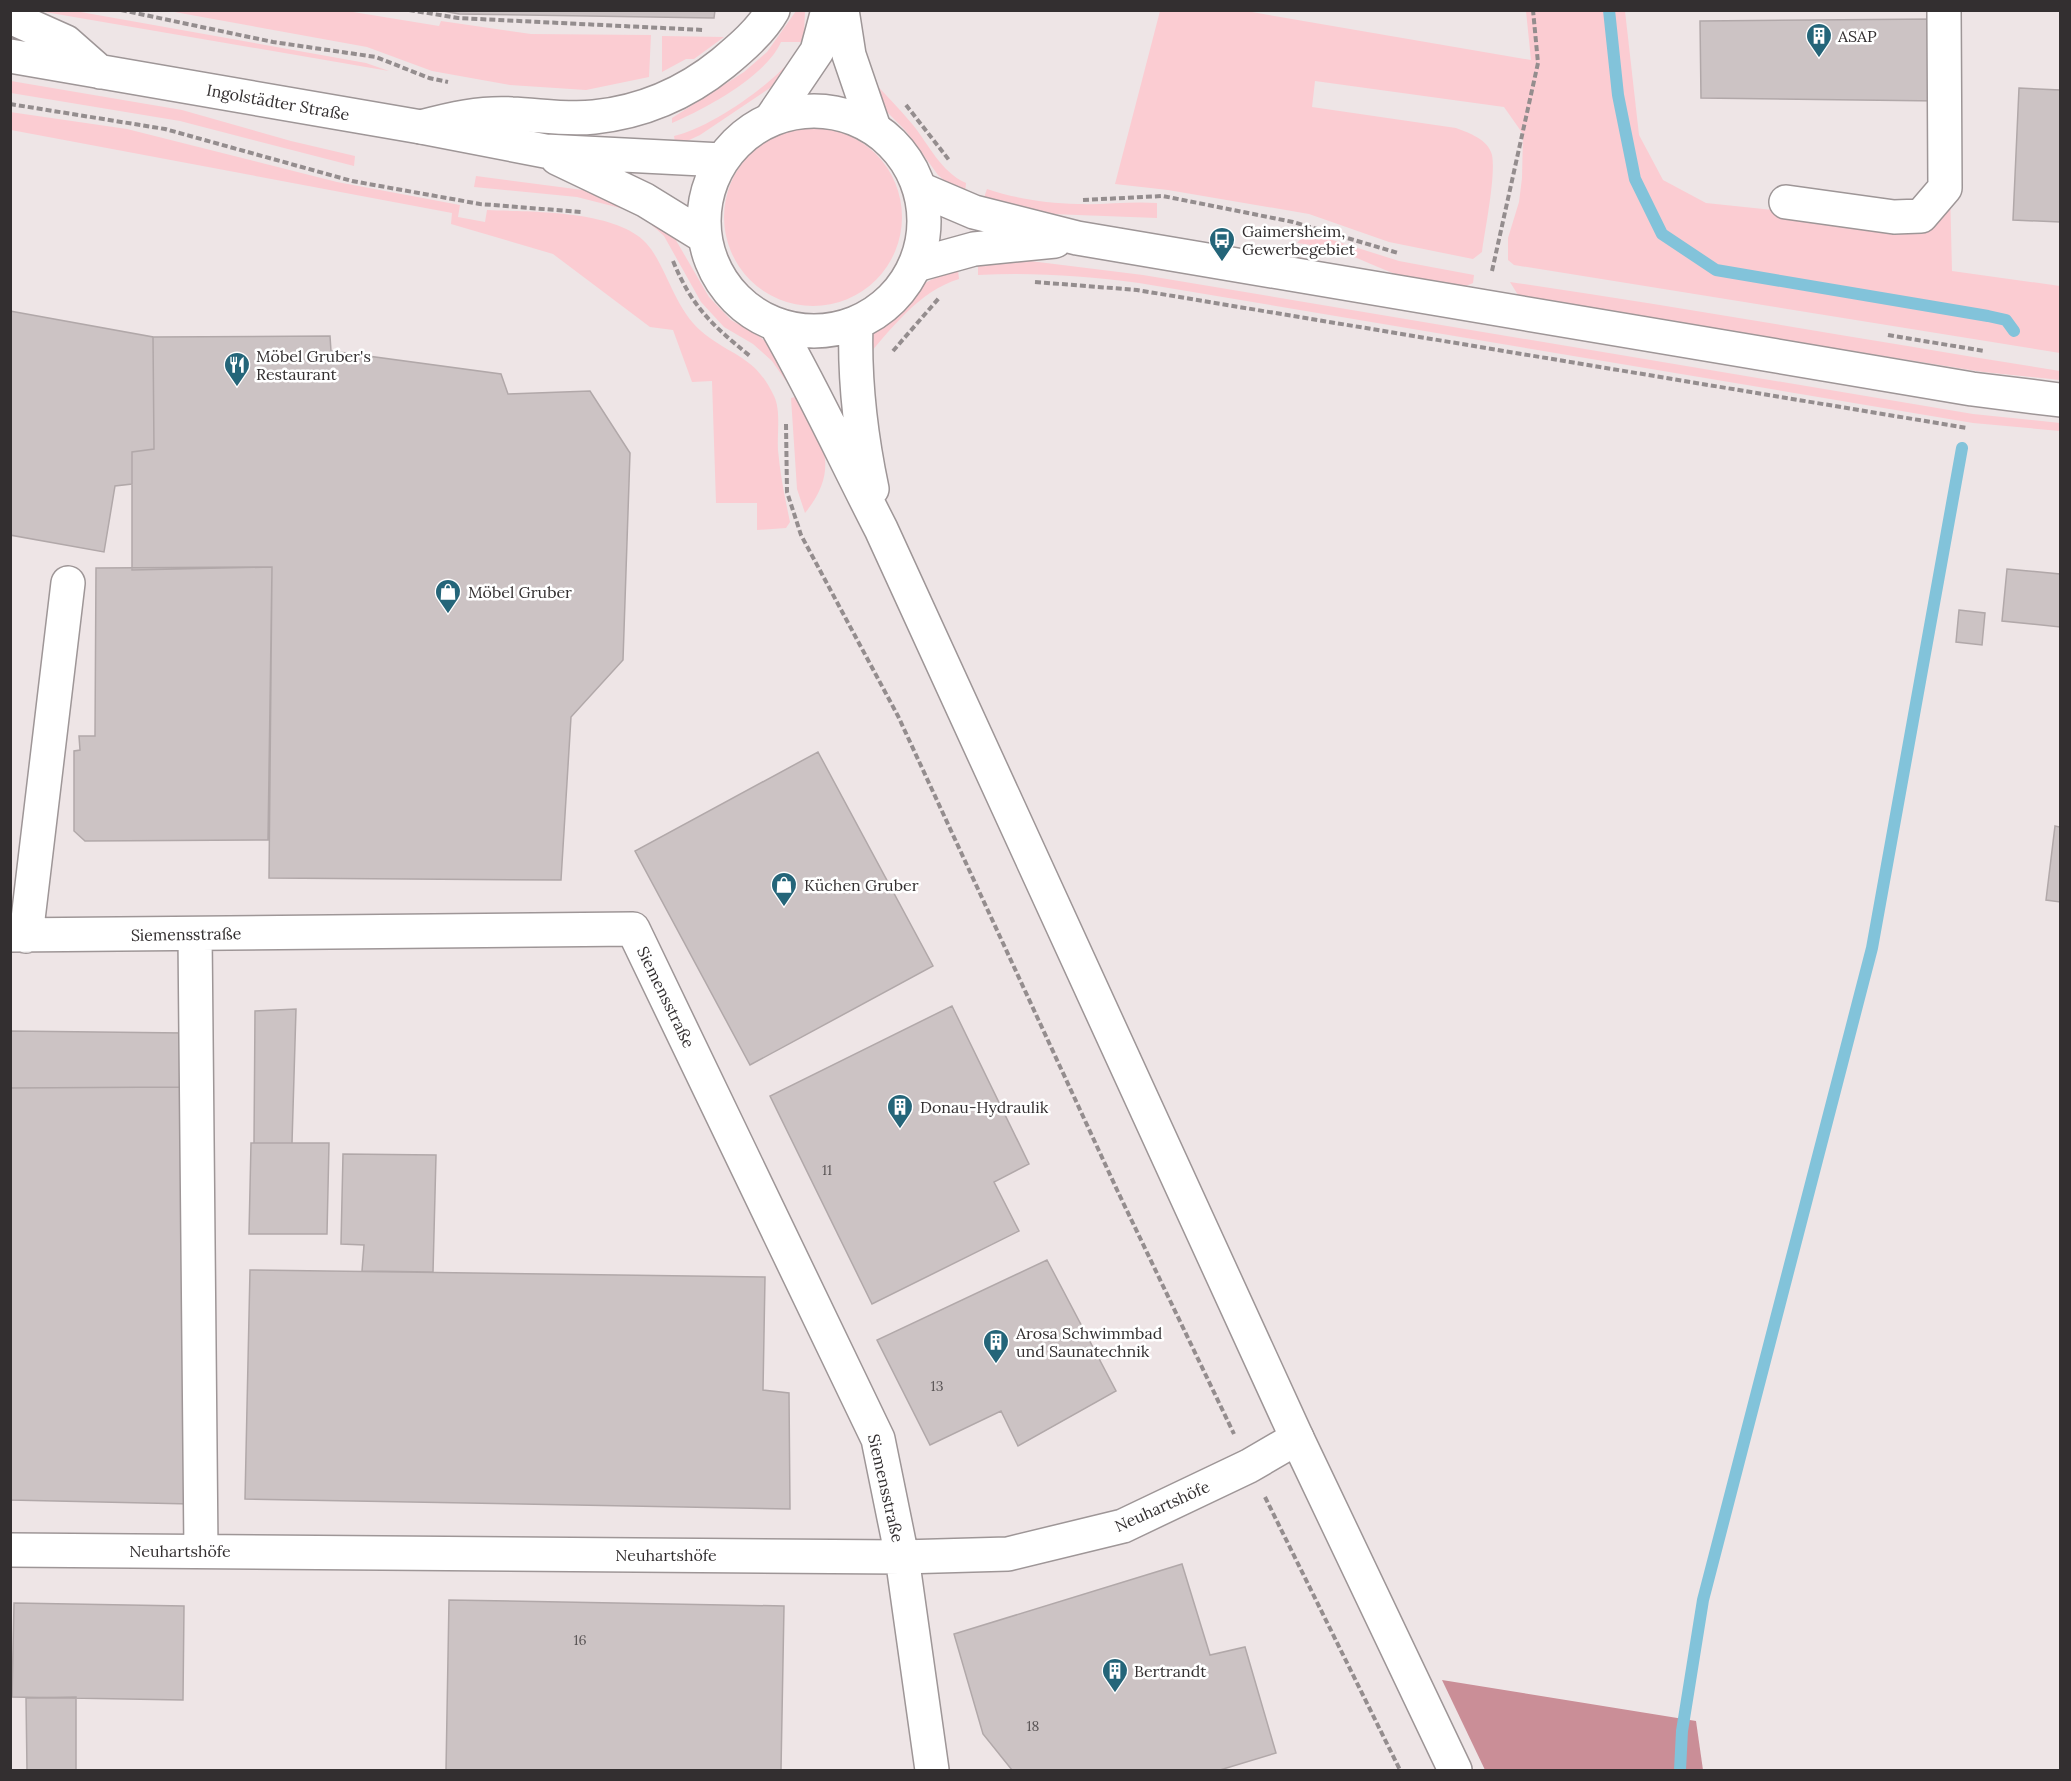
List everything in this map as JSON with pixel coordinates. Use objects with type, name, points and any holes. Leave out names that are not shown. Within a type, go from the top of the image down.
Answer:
[{"type":"street","points":[[421,127],[451,119],[483,115],[592,117],[622,113],[661,101],[712,72],[744,46],[773,10]]},
{"type":"street","points":[[771,118],[817,51],[828,10]]},
{"type":"street","points":[[842,10],[849,55],[874,128]]},
{"type":"street","points":[[1786,202],[1894,217],[1921,216],[1945,188],[1944,10]]},
{"type":"street","points":[[10,17],[66,42],[100,72]]},
{"type":"street","name":"Ingolstädter Straße","points":[[10,56],[421,127],[545,152],[722,160]]},
{"type":"street","points":[[806,110],[842,114],[874,128],[894,145],[910,165],[920,189],[924,214],[923,240],[916,265],[901,289],[881,309],[856,323],[830,330],[803,331],[776,325],[750,311],[729,291],[713,265],[705,237],[705,210],[710,184],[722,160],[743,136],[771,118],[806,110]]},
{"type":"street","name":"Ingolstädter Straße","points":[[545,152],[645,200],[705,237]]},
{"type":"street","points":[[920,189],[974,212],[1077,238],[1972,389],[2061,400]]},
{"type":"street","points":[[916,265],[974,249],[1077,238]]},
{"type":"street","points":[[856,323],[854,374],[864,453],[881,529]]},
{"type":"street","points":[[776,325],[811,386],[845,460],[881,529],[1297,1438],[1455,1770]]},
{"type":"street","name":"Siemensstraße","points":[[68,583],[18,936],[633,929],[878,1439],[902,1557]]},
{"type":"street","points":[[195,934],[201,1551]]},
{"type":"street","name":"Neuhartshöfe","points":[[10,1550],[902,1557],[1008,1554],[1123,1526],[1249,1466],[1297,1438]]},
{"type":"street","points":[[902,1557],[932,1770]]},
{"type":"path","points":[[121,10],[273,42],[376,57],[429,78],[451,82]]},
{"type":"path","points":[[409,10],[458,18],[709,30]]},
{"type":"path","points":[[1492,271],[1538,63],[1533,10]]},
{"type":"path","points":[[901,100],[954,164]]},
{"type":"path","points":[[10,104],[165,129],[352,181],[480,204],[588,213]]},
{"type":"path","points":[[1076,199],[1163,196],[1293,222],[1401,254]]},
{"type":"path","points":[[670,253],[686,292],[693,301],[716,328],[759,364]]},
{"type":"path","points":[[1481,269],[1504,273]]},
{"type":"path","points":[[1023,281],[1137,290],[1969,428]]},
{"type":"path","points":[[854,374],[887,357],[938,298],[946,294]]},
{"type":"path","points":[[1881,334],[1993,353]]},
{"type":"path","points":[[785,421],[787,492],[801,535],[898,716],[1113,1181],[1249,1466],[1400,1770]]},
{"type":"shaded area","points":[[39,11],[75,11],[366,63],[389,71]]},
{"type":"shaded area","points":[[169,11],[347,11],[439,26],[441,21],[531,34],[651,35],[649,77],[586,90],[510,85],[432,71],[367,47]]},
{"type":"shaded area","points":[[796,11],[805,11],[804,36],[801,42],[781,42],[763,67],[749,79],[718,100],[672,123],[672,118],[744,72],[767,52]]},
{"type":"shaded area","points":[[1160,11],[1246,11],[1531,60],[1526,11],[1625,11],[1639,135],[1663,180],[1706,203],[1919,225],[1950,188],[1952,271],[2060,286],[2060,353],[1514,265],[1508,260],[1508,238],[1519,202],[1523,134],[1504,107],[1315,81],[1312,107],[1456,128],[1477,137],[1487,145],[1493,164],[1491,189],[1482,252],[1473,259],[1389,242],[1309,214],[1168,190],[1115,184]]},
{"type":"shaded area","points":[[662,36],[724,37],[694,59],[686,59],[662,72]]},
{"type":"shaded area","points":[[790,61],[793,61],[783,77],[770,88],[700,135],[687,141],[675,142],[674,136],[703,125],[752,95]]},
{"type":"shaded area","points":[[868,76],[913,125],[942,165],[966,183],[965,194],[955,190],[938,175],[905,130],[887,112]]},
{"type":"shaded area","points":[[11,81],[182,110],[291,141],[355,156],[354,166],[180,121],[11,93]]},
{"type":"shaded area","points":[[10,112],[127,129],[337,182],[460,205],[458,217],[485,222],[487,210],[551,213],[575,215],[620,226],[638,236],[651,249],[692,322],[712,339],[750,364],[767,382],[777,408],[779,459],[790,522],[786,528],[757,530],[757,503],[716,503],[712,381],[692,382],[673,330],[650,327],[553,254],[451,224],[452,213],[11,130]]},
{"type":"shaded area","points":[[813,128],[830,129],[847,134],[876,154],[896,183],[901,200],[901,234],[896,251],[876,280],[847,300],[830,305],[813,306],[796,305],[779,300],[750,280],[730,251],[725,234],[724,217],[725,200],[730,183],[750,154],[779,134],[796,129]]},
{"type":"shaded area","points":[[476,176],[598,192],[629,202],[624,209],[577,197],[474,187]]},
{"type":"shaded area","points":[[987,189],[1021,198],[1054,203],[1157,203],[1157,218],[1025,213],[983,200]]},
{"type":"shaded area","points":[[644,218],[670,230],[709,297],[731,320],[759,336],[782,355],[796,377],[786,381],[772,361],[753,344],[724,327],[701,302],[664,236]]},
{"type":"shaded area","points":[[1307,232],[1399,261],[1474,275],[1473,283],[1459,287],[1443,287],[1408,279],[1338,251],[1297,243]]},
{"type":"shaded area","points":[[1022,260],[1143,275],[1973,414],[2060,423],[2060,431],[1973,423],[1139,283],[1059,275],[978,275],[978,265]]},
{"type":"shaded area","points":[[958,270],[959,279],[931,292],[907,312],[865,359],[876,329],[898,302],[928,282]]},
{"type":"shaded area","points":[[1510,282],[2060,371],[2060,380],[1983,372],[1532,300],[1518,295]]},
{"type":"shaded area","points":[[803,395],[825,455],[823,482],[805,513],[797,489],[791,398]]},
{"type":"shaded area","points":[[1442,1680],[1696,1721],[1703,1770],[1485,1770]]},
{"type":"building","points":[[438,10],[715,10],[714,18],[459,14]]},
{"type":"building","name":"ASAP","points":[[1937,19],[1939,101],[1701,98],[1700,21]]},
{"type":"building","points":[[2019,88],[2060,90],[2060,222],[2013,220]]},
{"type":"building","points":[[10,311],[153,337],[154,449],[132,452],[132,484],[115,486],[104,552],[10,535]]},
{"type":"building","name":"Möbel Gruber","points":[[330,336],[331,351],[501,374],[508,394],[590,391],[630,453],[623,660],[571,717],[561,880],[269,878],[272,567],[132,570],[132,452],[154,449],[153,337]]},
{"type":"building","points":[[272,567],[268,840],[85,841],[74,831],[74,751],[80,750],[79,736],[95,736],[96,568]]},
{"type":"building","points":[[2007,569],[2060,574],[2060,627],[2002,621]]},
{"type":"building","points":[[1959,610],[1985,613],[1982,645],[1956,642]]},
{"type":"building","name":"Küchen Gruber","points":[[818,752],[933,966],[750,1065],[635,851]]},
{"type":"building","points":[[2055,826],[2060,827],[2060,902],[2046,900]]},
{"type":"building","name":"Donau-Hydraulik","points":[[952,1006],[1029,1164],[994,1182],[1019,1231],[872,1304],[770,1096]]},
{"type":"building","points":[[296,1009],[292,1143],[254,1143],[255,1011]]},
{"type":"building","points":[[10,1031],[184,1033],[183,1087],[10,1088]]},
{"type":"building","points":[[183,1087],[191,1504],[10,1500],[10,1088]]},
{"type":"building","points":[[251,1143],[329,1143],[327,1234],[249,1234]]},
{"type":"building","points":[[343,1154],[436,1155],[433,1272],[362,1271],[364,1245],[341,1244]]},
{"type":"building","name":"Arosa Schwimmbad und Saunatechnik","points":[[1047,1260],[1116,1391],[1018,1446],[1001,1411],[930,1445],[877,1340]]},
{"type":"building","points":[[250,1270],[765,1277],[763,1390],[789,1393],[790,1509],[245,1499]]},
{"type":"building","name":"Bertrandt","points":[[1182,1564],[1210,1655],[1245,1647],[1276,1753],[1220,1770],[1012,1770],[983,1734],[954,1634]]},
{"type":"building","points":[[449,1600],[784,1606],[781,1770],[446,1770]]},
{"type":"building","points":[[14,1603],[184,1606],[183,1700],[12,1697]]},
{"type":"building","points":[[76,1697],[76,1770],[27,1770],[26,1698]]},
{"type":"waterway","points":[[1609,10],[1618,95],[1635,179],[1662,234],[1716,270],[1988,316],[2006,320],[2014,331]]},
{"type":"waterway","points":[[1680,1770],[1682,1731],[1703,1600],[1872,948],[1962,448]]},
{"type":"place","name":"ASAP","points":[[1819,59]]},
{"type":"place","name":"Gaimersheim, Gewerbegebiet","points":[[1222,263]]},
{"type":"place","name":"Möbel Gruber's Restaurant","points":[[237,388]]},
{"type":"place","name":"Möbel Gruber","points":[[448,615]]},
{"type":"place","name":"Küchen Gruber","points":[[784,908]]},
{"type":"place","name":"Donau-Hydraulik","points":[[900,1130]]},
{"type":"place","name":"Arosa Schwimmbad und Saunatechnik","points":[[996,1365]]},
{"type":"place","name":"Bertrandt","points":[[1115,1694]]}]
